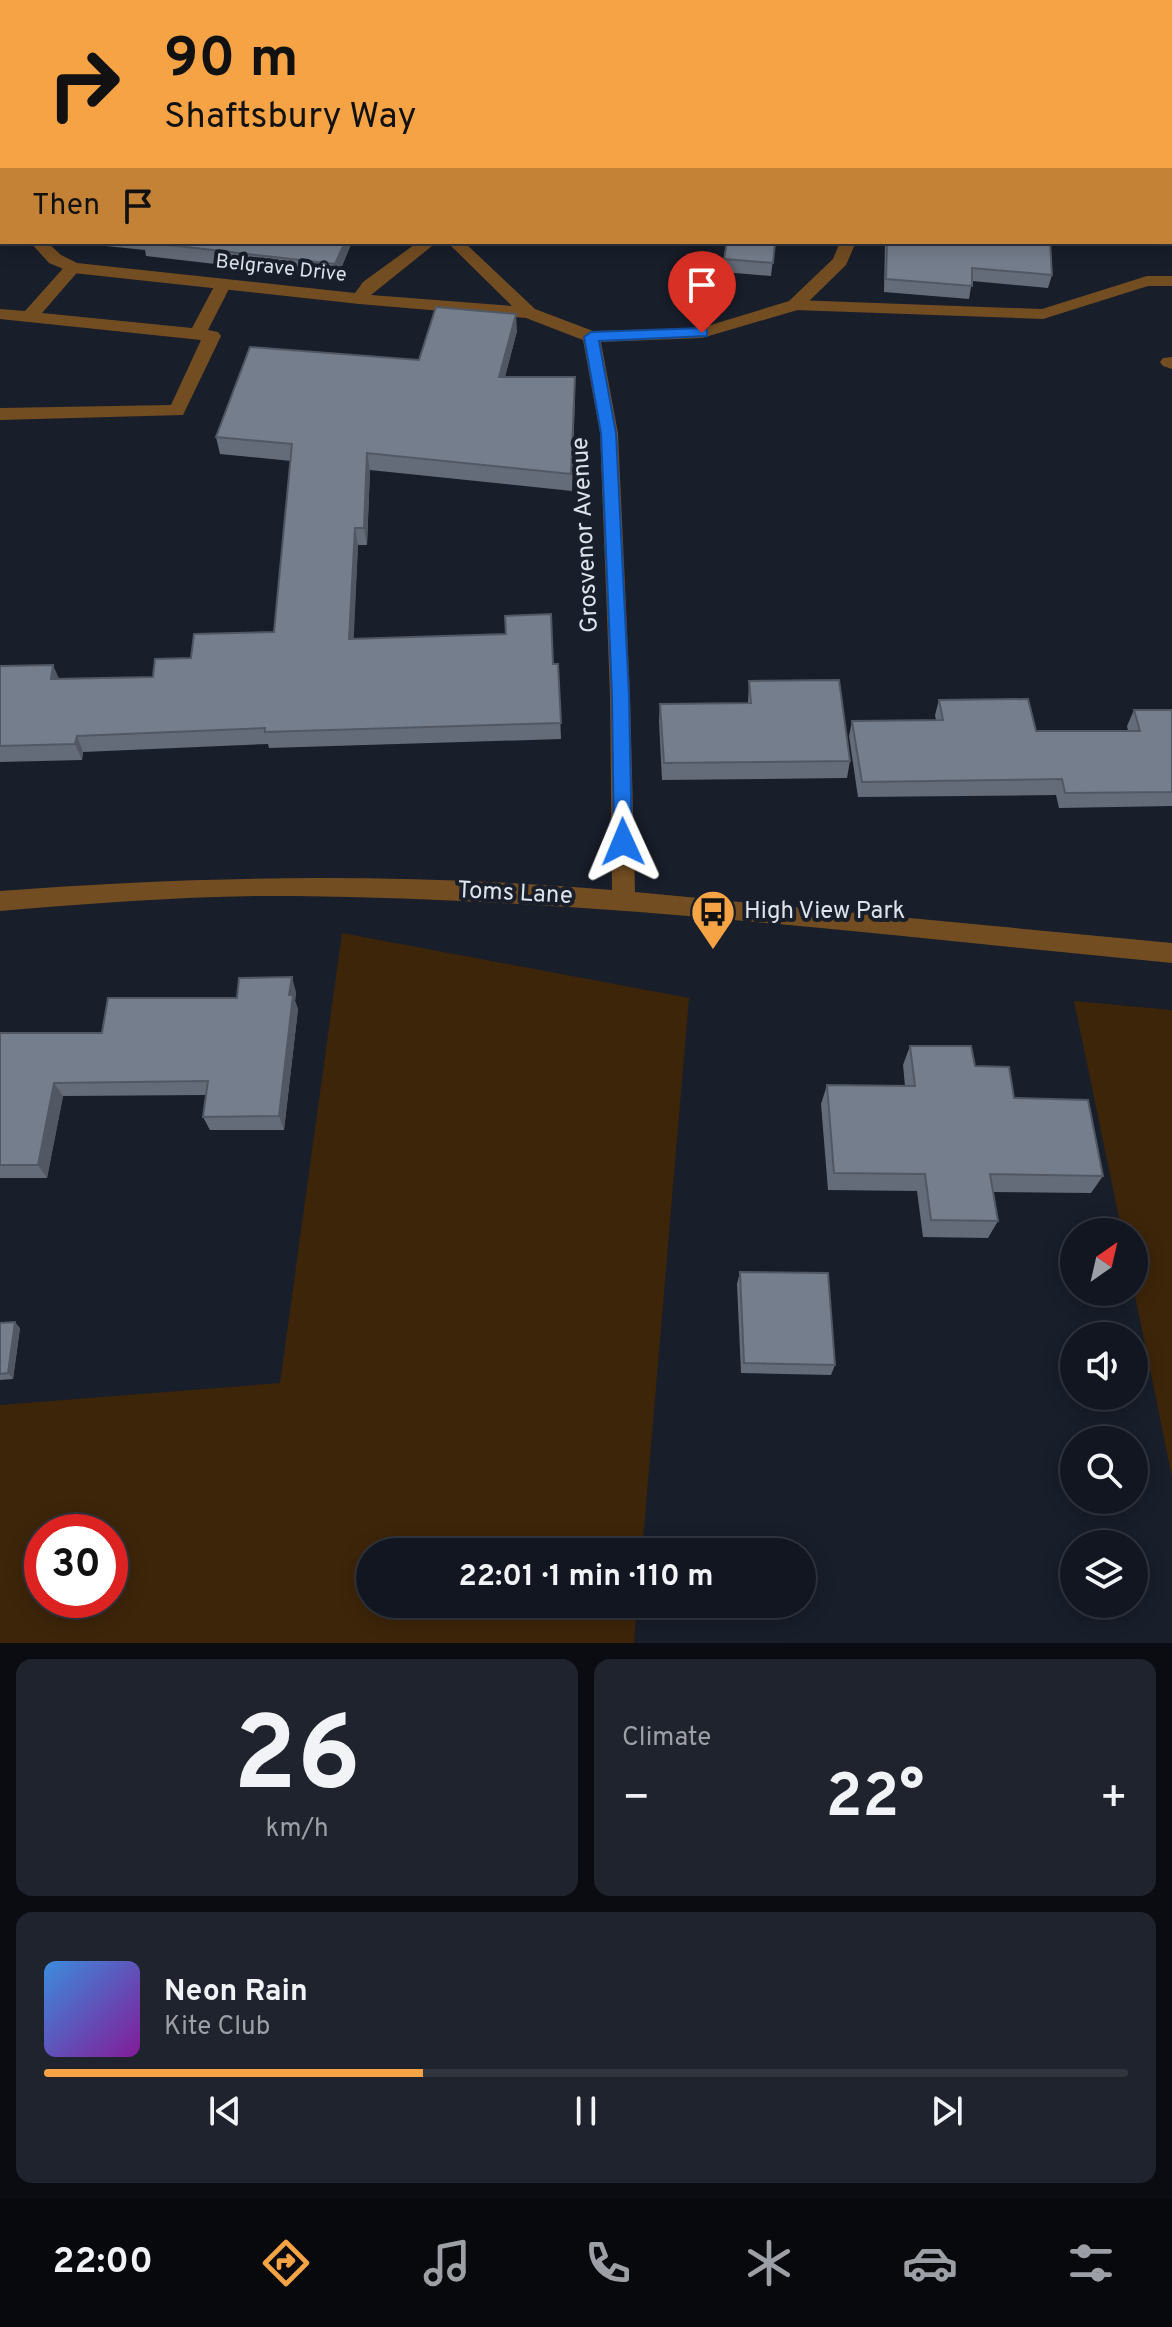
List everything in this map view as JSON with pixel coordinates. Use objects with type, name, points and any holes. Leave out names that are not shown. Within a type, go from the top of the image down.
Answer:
[{"type":"street","name":"Belgrave Drive","points":[[40,244],[55,259],[73,268],[359,299],[529,313]]},
{"type":"street","points":[[359,299],[369,286],[426,244]]},
{"type":"street","points":[[457,244],[529,313],[591,337],[702,333],[795,305],[1043,314],[1147,281],[1172,281]]},
{"type":"street","points":[[795,305],[840,261],[847,244]]},
{"type":"street","points":[[29,317],[73,268]]},
{"type":"street","points":[[197,335],[223,285]]},
{"type":"street","points":[[0,314],[212,336],[177,411],[0,414]]},
{"type":"street","name":"Grosvenor Avenue","points":[[591,337],[609,433],[620,695],[624,900]]},
{"type":"street","name":"Toms Lane","points":[[0,901],[123,890],[292,884],[476,890],[624,900],[1172,953]]},
{"type":"shaded area","points":[[342,933],[689,998],[643,1538],[356,1538],[356,1618],[636,1618],[634,1643],[0,1643],[0,1405],[280,1383]]},
{"type":"shaded area","points":[[1074,1001],[1172,1010],[1172,1477],[1148,1360],[1148,1322],[1140,1322],[1137,1306],[1148,1306],[1148,1218],[1119,1218]]},
{"type":"building","points":[[160,244],[344,244],[335,264]]},
{"type":"building","points":[[727,244],[775,244],[773,263],[724,259]]},
{"type":"building","points":[[887,244],[1050,244],[1052,275],[972,268],[972,286],[886,279]]},
{"type":"building","points":[[436,307],[516,314],[499,377],[575,377],[571,474],[367,453],[364,528],[355,528],[349,639],[506,634],[505,616],[551,614],[553,664],[558,664],[561,723],[265,732],[265,728],[77,736],[75,744],[0,746],[0,666],[53,665],[51,679],[153,677],[155,659],[191,658],[194,634],[274,632],[292,444],[216,437],[250,347],[419,360]]},
{"type":"building","points":[[839,680],[850,761],[664,763],[660,704],[751,703],[749,681]]},
{"type":"building","points":[[1028,699],[1036,731],[1140,731],[1134,710],[1172,710],[1172,792],[1065,793],[1062,779],[862,782],[852,721],[943,720],[939,700]]},
{"type":"building","points":[[292,977],[289,995],[293,995],[279,1116],[203,1117],[208,1081],[54,1083],[38,1165],[0,1165],[0,1033],[102,1033],[108,998],[237,998],[239,978]]},
{"type":"building","points":[[910,1046],[971,1046],[975,1066],[1009,1067],[1014,1098],[1088,1100],[1103,1176],[990,1174],[998,1221],[931,1220],[925,1174],[834,1173],[827,1085],[915,1086]]},
{"type":"building","points":[[740,1272],[828,1273],[835,1365],[744,1363]]},
{"type":"building","points":[[15,1322],[8,1373],[0,1374],[0,1323]]},
{"type":"place","name":"High View Park","points":[[713,951]]},
{"type":"route","points":[[623,842],[609,433],[591,337],[702,333]]}]
